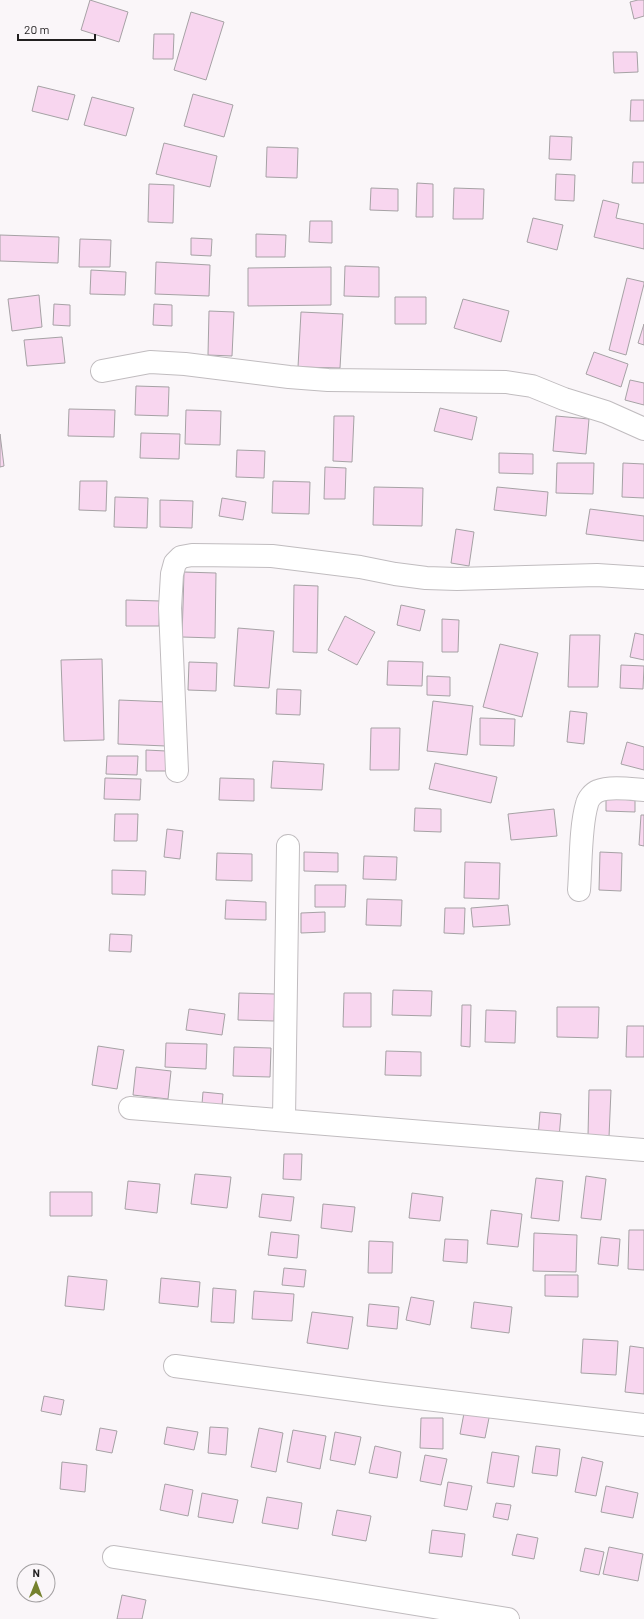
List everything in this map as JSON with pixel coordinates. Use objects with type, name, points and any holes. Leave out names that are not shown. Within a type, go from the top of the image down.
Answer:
[{"type":"street","points":[[102,371],[150,362],[185,364],[289,377],[328,380],[506,382],[532,386],[564,399],[606,412],[644,429]]},
{"type":"street","points":[[177,771],[170,608],[172,574],[175,563],[181,557],[192,555],[272,556],[360,567],[426,578],[597,574],[644,578]]},
{"type":"street","points":[[579,890],[584,821],[587,804],[590,797],[597,791],[606,789],[644,790]]},
{"type":"street","points":[[284,1119],[288,846]]},
{"type":"street","points":[[130,1108],[284,1119],[644,1150]]},
{"type":"street","points":[[175,1366],[392,1395],[644,1425]]},
{"type":"street","points":[[114,1557],[508,1619]]},
{"type":"building","points":[[90,0],[128,12],[119,42],[81,30]]},
{"type":"building","points":[[644,0],[644,16],[634,19],[630,2]]},
{"type":"building","points":[[191,12],[224,22],[206,80],[174,70]]},
{"type":"building","points":[[154,34],[174,34],[173,59],[153,59]]},
{"type":"building","points":[[613,52],[637,52],[638,72],[614,73]]},
{"type":"building","points":[[38,86],[75,95],[68,120],[32,111]]},
{"type":"building","points":[[193,94],[233,105],[224,137],[184,126]]},
{"type":"building","points":[[92,97],[134,108],[126,136],[84,125]]},
{"type":"building","points":[[631,100],[644,100],[644,121],[630,121]]},
{"type":"building","points":[[550,136],[572,137],[571,160],[549,159]]},
{"type":"building","points":[[164,143],[217,156],[210,187],[156,174]]},
{"type":"building","points":[[267,147],[298,148],[297,178],[266,177]]},
{"type":"building","points":[[633,162],[644,162],[644,183],[632,183]]},
{"type":"building","points":[[556,174],[575,175],[574,201],[555,200]]},
{"type":"building","points":[[417,183],[433,184],[433,217],[416,217]]},
{"type":"building","points":[[149,184],[174,185],[173,223],[148,222]]},
{"type":"building","points":[[371,188],[398,189],[398,211],[370,210]]},
{"type":"building","points":[[454,188],[484,189],[483,219],[453,219]]},
{"type":"building","points":[[603,200],[619,204],[616,218],[644,224],[644,249],[594,237]]},
{"type":"building","points":[[533,218],[563,225],[557,250],[527,242]]},
{"type":"building","points":[[310,221],[332,221],[332,243],[309,242]]},
{"type":"building","points":[[256,234],[286,235],[285,257],[256,257]]},
{"type":"building","points":[[0,235],[59,237],[58,263],[0,261]]},
{"type":"building","points":[[191,238],[212,239],[211,256],[191,255]]},
{"type":"building","points":[[80,239],[111,240],[110,267],[79,267]]},
{"type":"building","points":[[156,262],[210,265],[209,296],[155,294]]},
{"type":"building","points":[[345,266],[379,267],[379,297],[344,296]]},
{"type":"building","points":[[331,267],[331,305],[248,306],[248,268]]},
{"type":"building","points":[[91,270],[126,272],[125,295],[90,294]]},
{"type":"building","points":[[627,278],[644,282],[644,284],[626,355],[609,350]]},
{"type":"building","points":[[39,295],[42,327],[12,331],[8,299]]},
{"type":"building","points":[[395,297],[426,297],[426,324],[395,324]]},
{"type":"building","points":[[463,299],[509,311],[501,342],[454,328]]},
{"type":"building","points":[[54,304],[70,305],[70,326],[53,325]]},
{"type":"building","points":[[154,304],[172,305],[172,326],[153,325]]},
{"type":"building","points":[[209,311],[234,312],[232,356],[208,355]]},
{"type":"building","points":[[301,312],[343,314],[340,368],[298,367]]},
{"type":"building","points":[[644,324],[644,345],[638,343]]},
{"type":"building","points":[[62,337],[65,363],[27,366],[24,340]]},
{"type":"building","points":[[594,352],[628,364],[621,387],[586,374]]},
{"type":"building","points":[[630,380],[644,383],[644,405],[625,400]]},
{"type":"building","points":[[136,386],[169,387],[168,416],[135,415]]},
{"type":"building","points":[[440,408],[477,417],[472,440],[434,431]]},
{"type":"building","points":[[69,409],[115,410],[114,437],[68,436]]},
{"type":"building","points":[[186,410],[221,411],[220,445],[185,444]]},
{"type":"building","points":[[334,416],[354,416],[352,462],[333,461]]},
{"type":"building","points":[[556,416],[589,419],[586,454],[553,451]]},
{"type":"building","points":[[141,433],[180,434],[179,459],[140,458]]},
{"type":"building","points":[[0,434],[4,466],[0,467]]},
{"type":"building","points":[[237,450],[265,451],[264,478],[236,477]]},
{"type":"building","points":[[499,453],[533,454],[533,474],[499,473]]},
{"type":"building","points":[[557,463],[594,463],[593,494],[556,493]]},
{"type":"building","points":[[623,463],[644,464],[644,498],[622,497]]},
{"type":"building","points":[[325,467],[346,468],[345,499],[324,499]]},
{"type":"building","points":[[80,481],[107,481],[106,511],[79,510]]},
{"type":"building","points":[[273,481],[310,482],[309,514],[272,513]]},
{"type":"building","points":[[374,487],[423,488],[422,526],[373,525]]},
{"type":"building","points":[[497,487],[548,492],[546,516],[494,510]]},
{"type":"building","points":[[115,497],[148,498],[147,528],[114,527]]},
{"type":"building","points":[[222,498],[246,502],[243,520],[219,516]]},
{"type":"building","points":[[160,500],[193,501],[192,528],[160,527]]},
{"type":"building","points":[[590,509],[644,516],[644,541],[586,534]]},
{"type":"building","points":[[456,529],[474,532],[469,566],[451,563]]},
{"type":"building","points":[[184,572],[216,573],[215,638],[182,637]]},
{"type":"building","points":[[294,585],[318,586],[317,653],[293,652]]},
{"type":"building","points":[[126,600],[160,601],[159,626],[126,626]]},
{"type":"building","points":[[401,605],[425,610],[420,631],[397,625]]},
{"type":"building","points":[[345,616],[375,632],[357,665],[328,650]]},
{"type":"building","points":[[442,619],[459,620],[458,652],[442,652]]},
{"type":"building","points":[[238,628],[274,631],[269,688],[234,686]]},
{"type":"building","points":[[635,633],[644,635],[644,660],[630,657]]},
{"type":"building","points":[[570,635],[600,635],[598,687],[568,687]]},
{"type":"building","points":[[500,644],[538,653],[522,717],[483,707]]},
{"type":"building","points":[[102,659],[104,740],[64,741],[61,660]]},
{"type":"building","points":[[388,661],[423,662],[422,686],[387,685]]},
{"type":"building","points":[[189,662],[217,663],[216,691],[188,690]]},
{"type":"building","points":[[621,665],[644,666],[643,689],[620,688]]},
{"type":"building","points":[[427,676],[450,677],[450,696],[427,695]]},
{"type":"building","points":[[277,689],[301,690],[300,715],[276,714]]},
{"type":"building","points":[[119,700],[167,702],[166,746],[118,744]]},
{"type":"building","points":[[433,701],[473,706],[467,755],[427,751]]},
{"type":"building","points":[[570,711],[587,713],[584,744],[567,742]]},
{"type":"building","points":[[480,718],[515,719],[514,746],[480,745]]},
{"type":"building","points":[[371,728],[400,728],[399,770],[370,770]]},
{"type":"building","points":[[627,742],[644,747],[644,770],[621,764]]},
{"type":"building","points":[[146,750],[166,751],[166,771],[146,771]]},
{"type":"building","points":[[107,756],[138,756],[137,775],[106,774]]},
{"type":"building","points":[[273,761],[324,764],[322,790],[271,788]]},
{"type":"building","points":[[435,763],[497,777],[491,803],[429,789]]},
{"type":"building","points":[[105,778],[141,779],[140,800],[104,799]]},
{"type":"building","points":[[220,778],[254,779],[254,801],[219,800]]},
{"type":"building","points":[[606,789],[635,790],[635,812],[606,811]]},
{"type":"building","points":[[415,808],[441,809],[441,832],[414,831]]},
{"type":"building","points":[[554,809],[557,836],[511,840],[508,814]]},
{"type":"building","points":[[115,814],[138,814],[137,841],[114,841]]},
{"type":"building","points":[[641,815],[644,815],[644,846],[639,845]]},
{"type":"building","points":[[167,829],[183,831],[180,859],[164,857]]},
{"type":"building","points":[[304,852],[338,853],[338,872],[304,871]]},
{"type":"building","points":[[600,852],[622,853],[621,891],[599,890]]},
{"type":"building","points":[[217,853],[252,854],[252,881],[216,880]]},
{"type":"building","points":[[364,856],[397,857],[396,880],[363,879]]},
{"type":"building","points":[[465,862],[500,863],[499,899],[464,898]]},
{"type":"building","points":[[112,870],[146,871],[145,895],[112,894]]},
{"type":"building","points":[[315,885],[346,885],[345,907],[315,907]]},
{"type":"building","points":[[367,899],[402,900],[401,926],[366,925]]},
{"type":"building","points":[[226,900],[266,902],[266,920],[225,919]]},
{"type":"building","points":[[508,905],[510,925],[473,927],[471,908]]},
{"type":"building","points":[[445,908],[465,908],[464,934],[444,933]]},
{"type":"building","points":[[325,912],[325,932],[301,933],[301,913]]},
{"type":"building","points":[[110,934],[132,935],[131,952],[109,951]]},
{"type":"building","points":[[393,990],[432,991],[431,1016],[392,1015]]},
{"type":"building","points":[[239,993],[275,994],[274,1021],[238,1020]]},
{"type":"building","points":[[344,993],[371,993],[371,1027],[343,1027]]},
{"type":"building","points":[[462,1005],[471,1005],[470,1047],[461,1046]]},
{"type":"building","points":[[557,1007],[599,1007],[598,1038],[557,1037]]},
{"type":"building","points":[[189,1009],[225,1014],[222,1035],[186,1030]]},
{"type":"building","points":[[486,1010],[516,1011],[515,1043],[485,1042]]},
{"type":"building","points":[[627,1026],[644,1026],[644,1057],[626,1057]]},
{"type":"building","points":[[166,1043],[207,1044],[206,1069],[165,1067]]},
{"type":"building","points":[[98,1046],[124,1050],[117,1089],[92,1085]]},
{"type":"building","points":[[234,1047],[271,1048],[270,1077],[233,1076]]},
{"type":"building","points":[[386,1051],[421,1052],[421,1076],[385,1075]]},
{"type":"building","points":[[136,1067],[171,1071],[168,1099],[133,1095]]},
{"type":"building","points":[[589,1090],[611,1090],[609,1137],[588,1136]]},
{"type":"building","points":[[203,1092],[223,1094],[222,1106],[202,1104]]},
{"type":"building","points":[[540,1112],[561,1114],[559,1138],[538,1137]]},
{"type":"building","points":[[284,1154],[302,1154],[301,1180],[283,1179]]},
{"type":"building","points":[[195,1174],[231,1177],[227,1208],[191,1204]]},
{"type":"building","points":[[586,1176],[606,1179],[601,1220],[581,1218]]},
{"type":"building","points":[[536,1178],[563,1181],[559,1221],[531,1218]]},
{"type":"building","points":[[128,1181],[160,1184],[157,1213],[125,1209]]},
{"type":"building","points":[[50,1192],[92,1192],[92,1216],[50,1216]]},
{"type":"building","points":[[412,1193],[443,1197],[440,1221],[409,1218]]},
{"type":"building","points":[[262,1194],[294,1197],[291,1221],[259,1217]]},
{"type":"building","points":[[323,1204],[355,1207],[352,1232],[321,1228]]},
{"type":"building","points":[[491,1210],[522,1214],[518,1247],[487,1244]]},
{"type":"building","points":[[629,1230],[644,1230],[644,1270],[628,1269]]},
{"type":"building","points":[[271,1232],[299,1235],[297,1258],[268,1255]]},
{"type":"building","points":[[534,1233],[577,1235],[576,1272],[533,1271]]},
{"type":"building","points":[[601,1237],[620,1239],[618,1266],[598,1264]]},
{"type":"building","points":[[445,1239],[468,1240],[467,1263],[443,1261]]},
{"type":"building","points":[[369,1241],[393,1242],[392,1273],[368,1273]]},
{"type":"building","points":[[284,1268],[306,1270],[304,1287],[282,1285]]},
{"type":"building","points":[[545,1275],[578,1275],[578,1297],[545,1296]]},
{"type":"building","points":[[68,1276],[107,1280],[104,1310],[65,1306]]},
{"type":"building","points":[[161,1278],[200,1282],[198,1307],[159,1303]]},
{"type":"building","points":[[213,1288],[236,1290],[234,1323],[211,1322]]},
{"type":"building","points":[[254,1291],[294,1294],[292,1321],[252,1319]]},
{"type":"building","points":[[411,1297],[434,1301],[430,1325],[406,1320]]},
{"type":"building","points":[[474,1302],[512,1307],[509,1333],[471,1328]]},
{"type":"building","points":[[369,1304],[399,1307],[397,1329],[367,1326]]},
{"type":"building","points":[[312,1312],[353,1317],[348,1349],[307,1343]]},
{"type":"building","points":[[583,1339],[618,1341],[616,1375],[581,1373]]},
{"type":"building","points":[[630,1346],[644,1348],[644,1394],[625,1392]]},
{"type":"building","points":[[44,1396],[64,1400],[61,1415],[41,1411]]},
{"type":"building","points":[[465,1408],[490,1413],[485,1438],[460,1434]]},
{"type":"building","points":[[421,1418],[443,1418],[443,1449],[420,1448]]},
{"type":"building","points":[[167,1427],[198,1432],[194,1450],[164,1444]]},
{"type":"building","points":[[210,1427],[228,1428],[226,1455],[208,1453]]},
{"type":"building","points":[[100,1428],[117,1431],[112,1453],[96,1450]]},
{"type":"building","points":[[259,1428],[283,1433],[276,1472],[251,1467]]},
{"type":"building","points":[[293,1430],[326,1436],[320,1469],[287,1462]]},
{"type":"building","points":[[335,1432],[361,1437],[355,1465],[330,1460]]},
{"type":"building","points":[[375,1446],[401,1452],[397,1478],[369,1473]]},
{"type":"building","points":[[536,1446],[560,1449],[557,1476],[532,1473]]},
{"type":"building","points":[[492,1452],[519,1456],[514,1487],[487,1483]]},
{"type":"building","points":[[425,1455],[447,1459],[441,1485],[420,1481]]},
{"type":"building","points":[[582,1457],[603,1462],[596,1496],[575,1492]]},
{"type":"building","points":[[62,1462],[87,1465],[85,1492],[60,1489]]},
{"type":"building","points":[[448,1482],[472,1486],[467,1510],[444,1506]]},
{"type":"building","points":[[165,1484],[193,1490],[188,1516],[160,1510]]},
{"type":"building","points":[[606,1486],[638,1493],[633,1518],[601,1512]]},
{"type":"building","points":[[202,1493],[238,1500],[233,1523],[198,1517]]},
{"type":"building","points":[[267,1497],[302,1503],[298,1529],[262,1523]]},
{"type":"building","points":[[496,1503],[511,1505],[508,1520],[493,1517]]},
{"type":"building","points":[[337,1510],[371,1516],[366,1541],[332,1535]]},
{"type":"building","points":[[432,1530],[465,1534],[462,1557],[429,1553]]},
{"type":"building","points":[[517,1534],[538,1538],[534,1559],[512,1555]]},
{"type":"building","points":[[609,1547],[643,1554],[638,1581],[603,1574]]},
{"type":"building","points":[[585,1548],[604,1552],[599,1575],[580,1571]]},
{"type":"building","points":[[122,1595],[146,1600],[142,1619],[117,1619]]}]
